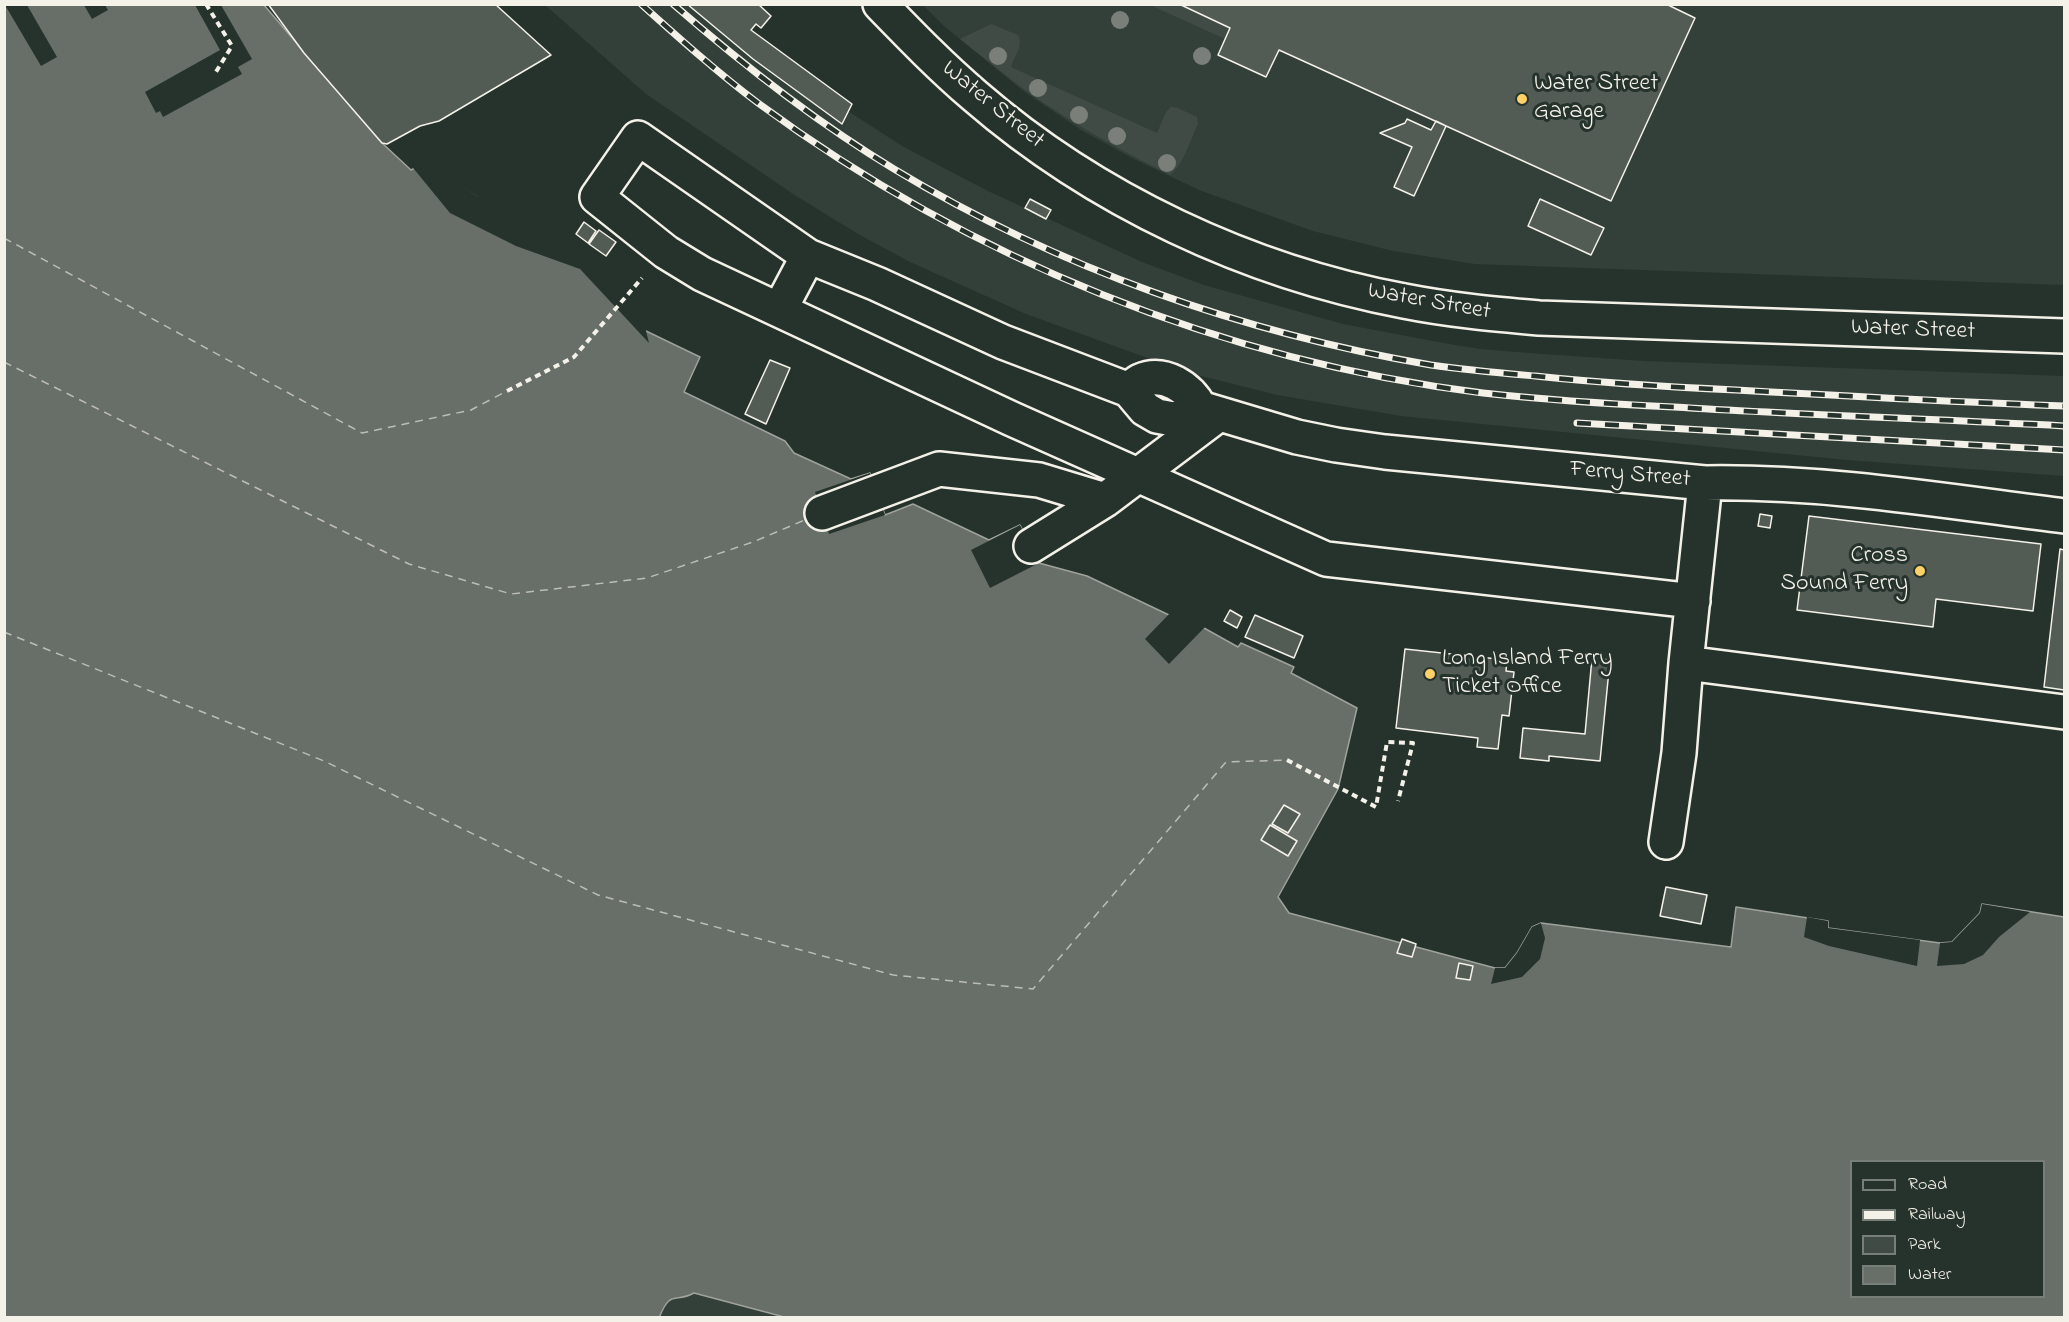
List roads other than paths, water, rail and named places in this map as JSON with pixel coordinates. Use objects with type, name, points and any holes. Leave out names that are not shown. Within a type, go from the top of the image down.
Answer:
[{"type":"main road","name":"Water Street","points":[[880,4],[924,50],[976,97],[1034,142],[1095,182],[1153,214],[1214,243],[1275,267],[1339,286],[1403,301],[1473,312],[1539,318],[2064,336]]},
{"type":"main road","points":[[1031,546],[1105,500],[1138,474],[1209,411],[1184,387],[1171,381],[1142,380],[1128,390],[1003,342],[877,284],[808,256],[638,138],[597,197],[630,225],[688,266],[1012,419],[1138,474],[1329,560],[1693,601]]},
{"type":"main road","points":[[787,313],[808,256]]},
{"type":"main road","name":"Ferry Street","points":[[1209,411],[1297,437],[1336,445],[1436,458],[1706,483],[1809,485],[2064,516]]},
{"type":"main road","points":[[822,513],[939,469],[1039,480],[1105,500]]},
{"type":"main road","points":[[1666,842],[1679,753],[1686,663],[1706,483]]},
{"type":"main road","points":[[1686,663],[2064,711]]},
{"type":"water","points":[[5,5],[264,5],[382,143],[411,170],[415,168],[445,178],[542,236],[640,319],[646,331],[700,357],[684,392],[785,441],[794,453],[851,479],[870,473],[885,515],[913,504],[989,540],[1020,525],[1039,563],[1087,576],[1169,615],[1204,628],[1238,647],[1241,643],[1294,667],[1291,673],[1357,708],[1338,789],[1278,897],[1289,913],[1495,968],[1505,968],[1532,927],[1541,923],[1731,947],[1736,907],[1828,921],[1828,928],[1940,943],[1952,942],[1980,913],[1982,904],[2064,917],[2064,1317],[788,1318],[694,1293],[670,1300],[659,1318],[5,1318]]},
{"type":"railway","points":[[641,4],[758,103],[839,159],[924,210],[1012,255],[1102,294],[1195,328],[1289,356],[1386,378],[1483,393],[1555,400],[2064,426]]},
{"type":"railway","points":[[673,4],[753,70],[836,132],[956,205],[1086,266],[1222,315],[1291,335],[1431,365],[1585,381],[2064,406]]},
{"type":"railway","points":[[1577,423],[2064,450]]},
{"type":"place","name":"Water Street Garage","points":[[1522,99]]},
{"type":"place","name":"Cross Sound Ferry","points":[[1920,571]]},
{"type":"place","name":"Long Island Ferry Ticket Office","points":[[1430,674]]}]
